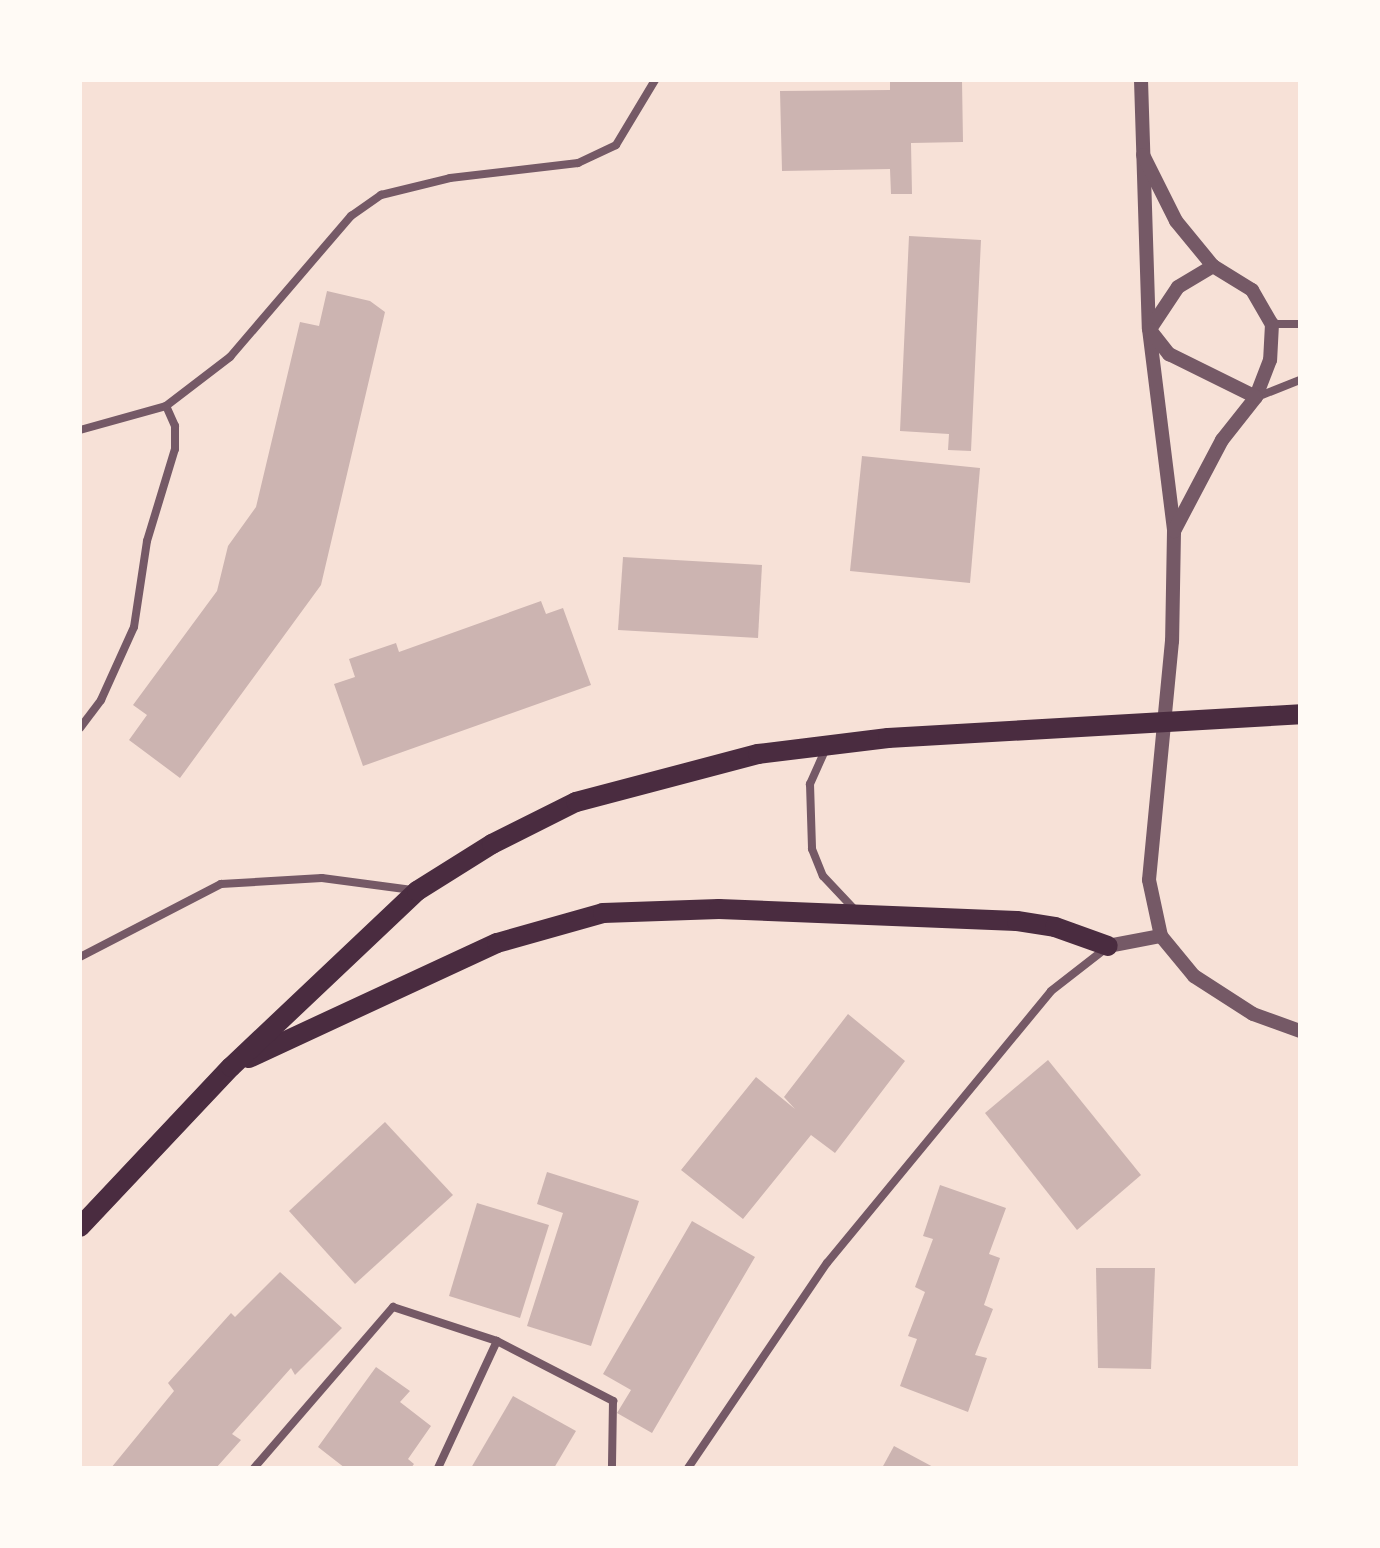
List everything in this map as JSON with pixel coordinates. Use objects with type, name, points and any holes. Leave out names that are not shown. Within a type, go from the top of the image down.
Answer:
[{"type":"main road","points":[[80,1227],[231,1067],[417,891],[492,844],[576,802],[699,767],[827,745],[1300,714]]},
{"type":"main road","points":[[231,1067],[497,943],[603,913],[719,909],[1017,921],[1055,927],[1108,946]]},
{"type":"street","points":[[80,430],[166,406],[230,357],[351,216],[381,195],[450,178],[578,163],[616,145],[655,80]]},
{"type":"street","points":[[1141,80],[1140,149],[1149,329],[1174,531],[1172,641],[1149,880],[1161,936],[1194,976],[1253,1014],[1300,1031]]},
{"type":"street","points":[[1140,149],[1176,221],[1213,266],[1252,290],[1272,324],[1270,360],[1256,397],[1222,440],[1174,531]]},
{"type":"street","points":[[1149,329],[1178,287],[1213,266]]},
{"type":"street","points":[[1272,324],[1300,324]]},
{"type":"street","points":[[1149,329],[1169,354],[1256,397],[1300,380]]},
{"type":"street","points":[[80,728],[101,700],[134,627],[147,541],[175,449],[166,406]]},
{"type":"street","points":[[827,745],[810,784],[812,849],[823,876],[862,917]]},
{"type":"street","points":[[80,957],[221,884],[322,878],[417,891]]},
{"type":"street","points":[[688,1468],[836,1251],[1051,991],[1108,946],[1161,936]]},
{"type":"street","points":[[254,1468],[393,1307],[497,1341],[613,1401],[612,1468]]},
{"type":"street","points":[[438,1468],[497,1341]]},
{"type":"building","points":[[890,80],[962,80],[963,142],[911,143],[912,194],[891,194],[890,169],[782,171],[780,91],[890,90]]},
{"type":"building","points":[[909,236],[981,240],[971,451],[948,450],[949,434],[900,431]]},
{"type":"building","points":[[327,291],[370,301],[385,312],[321,585],[180,778],[129,740],[147,715],[133,705],[217,591],[228,546],[256,507],[300,322],[319,326]]},
{"type":"building","points":[[862,456],[980,468],[970,583],[850,571]]},
{"type":"building","points":[[623,557],[762,565],[758,638],[618,630]]},
{"type":"building","points":[[541,601],[546,614],[563,608],[591,685],[363,766],[334,684],[355,677],[349,659],[396,643],[399,652]]},
{"type":"building","points":[[848,1014],[905,1061],[835,1153],[811,1135],[743,1219],[681,1170],[756,1077],[795,1109],[784,1097]]},
{"type":"building","points":[[1048,1060],[1141,1175],[1077,1230],[985,1113]]},
{"type":"building","points":[[385,1122],[453,1195],[355,1284],[289,1211]]},
{"type":"building","points":[[547,1172],[639,1201],[591,1346],[527,1326],[563,1213],[537,1204]]},
{"type":"building","points":[[940,1185],[1006,1208],[989,1254],[1000,1258],[984,1305],[993,1309],[975,1355],[987,1358],[968,1412],[900,1386],[917,1339],[908,1336],[925,1292],[915,1287],[933,1239],[923,1236]]},
{"type":"building","points":[[477,1203],[549,1225],[520,1318],[449,1296]]},
{"type":"building","points":[[692,1221],[755,1257],[652,1433],[617,1413],[631,1390],[603,1374]]},
{"type":"building","points":[[1096,1268],[1155,1268],[1151,1369],[1098,1368]]},
{"type":"building","points":[[280,1272],[342,1328],[295,1375],[291,1368],[232,1434],[241,1440],[216,1468],[111,1468],[174,1391],[168,1383],[231,1313],[235,1317]]},
{"type":"building","points":[[376,1367],[410,1391],[400,1402],[431,1426],[408,1459],[414,1464],[411,1468],[345,1468],[318,1447]]},
{"type":"building","points":[[513,1396],[576,1431],[554,1468],[471,1468]]},
{"type":"building","points":[[894,1446],[935,1468],[882,1468]]}]
